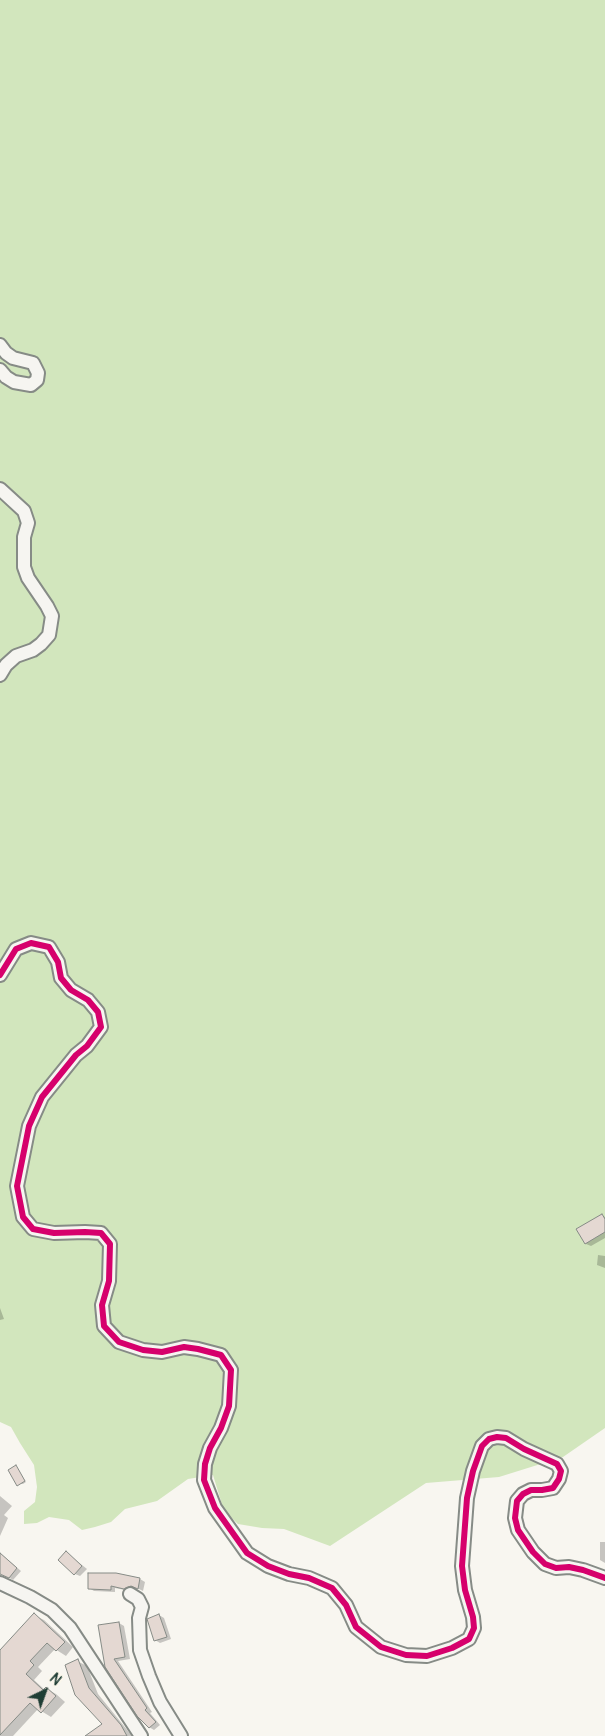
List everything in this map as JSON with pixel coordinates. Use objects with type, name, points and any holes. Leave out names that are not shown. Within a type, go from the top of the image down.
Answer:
[{"type":"street","points":[[0,345],[6,354],[13,358],[24,359],[33,363],[38,373],[37,380],[31,384],[14,382],[0,370]]},
{"type":"street","points":[[0,489],[24,511],[28,522],[24,537],[24,567],[28,578],[52,616],[49,635],[33,650],[16,656],[0,675]]},
{"type":"street","points":[[0,975],[16,948],[31,943],[49,947],[58,962],[61,978],[71,990],[88,1000],[98,1012],[101,1027],[87,1046],[76,1055],[42,1097],[29,1126],[17,1186],[23,1217],[33,1229],[54,1233],[101,1233],[110,1244],[109,1280],[102,1305],[104,1326],[119,1342],[143,1350],[162,1352],[184,1348],[198,1349],[221,1355],[231,1370],[229,1406],[221,1428],[210,1448],[205,1464],[204,1480],[214,1508],[247,1553],[268,1566],[288,1574],[309,1578],[332,1588],[346,1605],[356,1627],[381,1647],[406,1655],[427,1656],[452,1648],[469,1640],[474,1628],[474,1617],[465,1590],[462,1566],[467,1498],[473,1471],[482,1446],[489,1439],[496,1437],[506,1438],[557,1464],[561,1471],[559,1479],[553,1488],[531,1490],[523,1494],[517,1501],[515,1518],[518,1530],[533,1552],[545,1564],[556,1568],[569,1567],[605,1578]]},
{"type":"street","points":[[0,1583],[52,1610],[70,1628],[141,1736]]},
{"type":"street","points":[[130,1594],[138,1599],[142,1608],[139,1618],[140,1650],[160,1702],[181,1736]]},
{"type":"green space","points":[[0,0],[605,0],[605,1428],[563,1457],[499,1477],[426,1483],[330,1546],[284,1529],[238,1524],[224,1511],[213,1475],[188,1479],[157,1501],[125,1509],[111,1522],[95,1527],[82,1530],[69,1520],[49,1517],[37,1523],[24,1524],[24,1511],[35,1502],[37,1487],[34,1465],[11,1427],[0,1422]]},
{"type":"building","points":[[602,1214],[605,1219],[605,1232],[585,1244],[576,1229]]},
{"type":"building","points":[[16,1465],[25,1481],[17,1486],[8,1470]]},
{"type":"building","points":[[66,1551],[82,1566],[74,1575],[58,1560]]},
{"type":"building","points":[[0,1553],[17,1568],[9,1578],[0,1574]]},
{"type":"building","points":[[88,1573],[116,1573],[140,1578],[138,1589],[131,1586],[124,1589],[111,1586],[111,1590],[88,1589]]},
{"type":"building","points":[[34,1613],[65,1642],[56,1651],[47,1643],[30,1661],[34,1665],[26,1674],[43,1690],[46,1687],[56,1696],[41,1713],[30,1703],[0,1735],[0,1650]]},
{"type":"building","points":[[159,1614],[167,1637],[154,1641],[147,1619]]},
{"type":"building","points":[[119,1622],[125,1657],[114,1659],[147,1708],[145,1710],[156,1722],[149,1728],[137,1716],[105,1667],[98,1625]]},
{"type":"building","points":[[78,1659],[89,1688],[121,1725],[127,1736],[85,1736],[102,1724],[75,1695],[65,1665]]},
{"type":"cycle path","points":[[0,975],[16,949],[31,943],[49,947],[58,962],[61,978],[71,990],[88,1000],[98,1012],[101,1027],[87,1046],[76,1055],[42,1097],[29,1126],[17,1186],[23,1217],[33,1229],[54,1233],[101,1233],[110,1244],[109,1281],[102,1305],[104,1326],[119,1342],[143,1350],[162,1352],[184,1347],[221,1355],[231,1370],[229,1406],[221,1428],[210,1448],[205,1464],[204,1480],[215,1508],[247,1553],[268,1566],[289,1574],[309,1578],[332,1588],[346,1605],[356,1627],[381,1647],[406,1655],[427,1656],[452,1648],[469,1639],[474,1628],[473,1617],[465,1590],[462,1566],[467,1498],[473,1471],[482,1446],[489,1439],[497,1437],[506,1438],[524,1449],[557,1464],[561,1471],[559,1479],[553,1488],[531,1490],[523,1494],[517,1501],[515,1518],[518,1530],[533,1552],[545,1564],[556,1568],[569,1567],[605,1578]]}]
